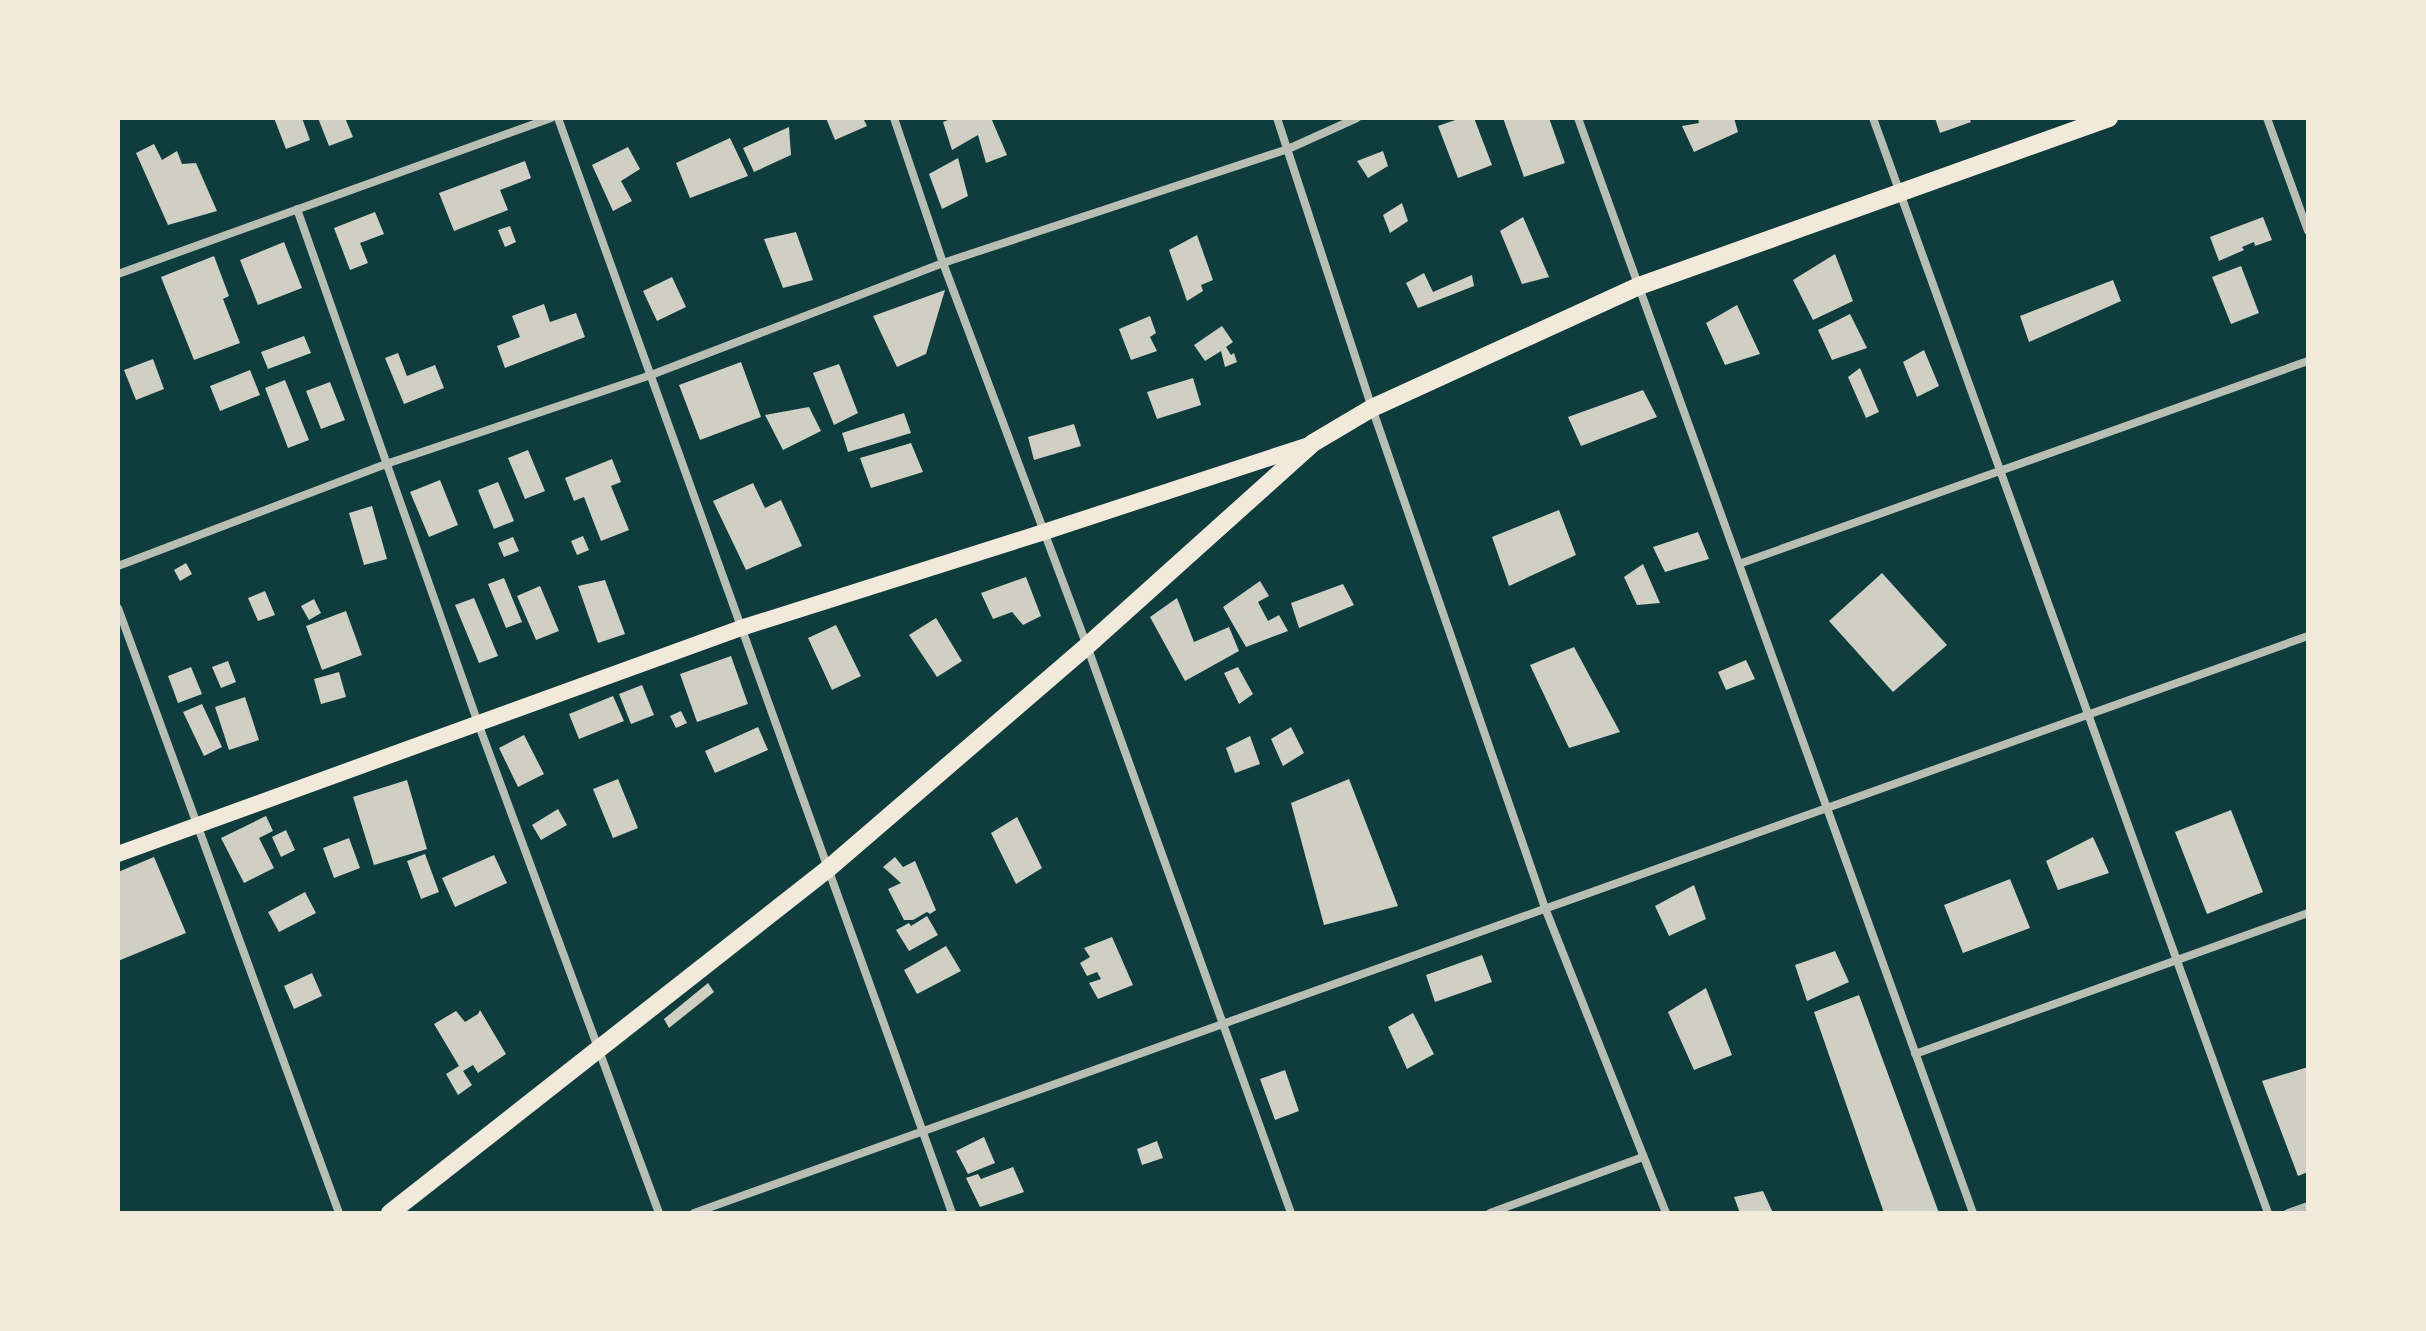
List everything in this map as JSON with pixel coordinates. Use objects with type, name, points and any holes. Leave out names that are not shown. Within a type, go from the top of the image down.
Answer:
[{"type":"main road","points":[[390,1213],[829,868],[1087,646],[1313,443],[1372,408],[1639,286],[2109,118]]},
{"type":"main road","points":[[118,854],[741,628],[1313,443]]},
{"type":"street","points":[[118,274],[551,118]]},
{"type":"street","points":[[558,118],[952,1213]]},
{"type":"street","points":[[894,118],[943,263],[1087,646],[1291,1213]]},
{"type":"street","points":[[1277,118],[1372,408],[1545,908],[1666,1213]]},
{"type":"street","points":[[118,566],[386,464],[651,375],[943,263],[1288,149],[1357,118]]},
{"type":"street","points":[[1578,118],[1973,1213]]},
{"type":"street","points":[[1873,118],[2268,1213]]},
{"type":"street","points":[[2267,118],[2308,231]]},
{"type":"street","points":[[297,209],[478,723],[659,1213]]},
{"type":"street","points":[[1739,564],[2308,361]]},
{"type":"street","points":[[118,608],[339,1213]]},
{"type":"street","points":[[694,1213],[2308,636]]},
{"type":"street","points":[[1915,1054],[2308,913]]},
{"type":"street","points":[[1490,1213],[1643,1157]]},
{"type":"street","points":[[2288,1213],[2308,1206]]},
{"type":"building","points":[[274,118],[302,118],[310,140],[286,149]]},
{"type":"building","points":[[318,118],[345,118],[353,137],[329,146]]},
{"type":"building","points":[[826,118],[863,118],[867,126],[835,140]]},
{"type":"building","points":[[953,118],[991,118],[1007,155],[986,163],[978,135],[952,150],[943,122]]},
{"type":"building","points":[[1461,118],[1474,118],[1492,165],[1458,178],[1438,126]]},
{"type":"building","points":[[1503,118],[1549,118],[1565,163],[1524,177]]},
{"type":"building","points":[[1698,118],[1734,118],[1738,132],[1694,152],[1682,126],[1699,123]]},
{"type":"building","points":[[1935,118],[1969,118],[1971,122],[1940,133]]},
{"type":"building","points":[[789,127],[791,155],[754,172],[743,148]]},
{"type":"building","points":[[730,138],[748,176],[690,198],[676,163]]},
{"type":"building","points":[[154,144],[162,160],[177,151],[182,164],[196,163],[217,211],[168,225],[136,153]]},
{"type":"building","points":[[628,147],[640,169],[621,181],[632,201],[613,211],[592,165]]},
{"type":"building","points":[[1383,151],[1388,166],[1368,178],[1357,161]]},
{"type":"building","points":[[958,158],[968,196],[942,209],[929,174]]},
{"type":"building","points":[[525,161],[531,178],[500,190],[508,210],[454,231],[439,193]]},
{"type":"building","points":[[1402,203],[1408,221],[1390,233],[1383,215]]},
{"type":"building","points":[[375,212],[384,234],[360,243],[368,263],[350,270],[334,228]]},
{"type":"building","points":[[1523,217],[1549,277],[1522,284],[1500,231]]},
{"type":"building","points":[[2263,217],[2272,240],[2255,246],[2254,242],[2219,261],[2210,237]]},
{"type":"building","points":[[510,226],[516,242],[505,247],[498,230]]},
{"type":"building","points":[[796,232],[813,280],[783,288],[764,239]]},
{"type":"building","points":[[1197,235],[1213,280],[1201,285],[1203,291],[1187,301],[1169,250]]},
{"type":"building","points":[[284,242],[302,288],[258,305],[240,260]]},
{"type":"building","points":[[1835,254],[1853,301],[1813,320],[1793,280]]},
{"type":"building","points":[[214,256],[229,296],[223,299],[240,343],[194,360],[161,277]]},
{"type":"building","points":[[2241,266],[2259,313],[2231,324],[2212,277]]},
{"type":"building","points":[[1424,273],[1433,292],[1472,275],[1474,286],[1418,308],[1406,283]]},
{"type":"building","points":[[672,277],[686,307],[657,321],[643,291]]},
{"type":"building","points":[[2113,280],[2121,301],[2029,342],[2020,316]]},
{"type":"building","points":[[945,290],[926,354],[897,367],[873,316]]},
{"type":"building","points":[[544,304],[550,322],[576,313],[585,337],[505,368],[497,346],[520,337],[512,316]]},
{"type":"building","points":[[1737,305],[1760,354],[1725,365],[1706,323]]},
{"type":"building","points":[[1850,314],[1867,348],[1832,360],[1818,330]]},
{"type":"building","points":[[1150,316],[1156,333],[1150,337],[1157,351],[1131,360],[1119,329]]},
{"type":"building","points":[[1222,326],[1233,342],[1226,347],[1231,355],[1234,353],[1237,362],[1225,367],[1221,351],[1205,361],[1194,345]]},
{"type":"building","points":[[304,336],[311,353],[268,369],[261,352]]},
{"type":"building","points":[[1924,350],[1939,386],[1917,397],[1903,362]]},
{"type":"building","points":[[398,353],[407,376],[435,365],[444,388],[404,404],[385,358]]},
{"type":"building","points":[[153,359],[164,389],[136,400],[124,370]]},
{"type":"building","points":[[741,362],[761,417],[700,440],[679,385]]},
{"type":"building","points":[[839,364],[858,413],[834,425],[813,373]]},
{"type":"building","points":[[1860,368],[1879,412],[1866,418],[1848,377]]},
{"type":"building","points":[[250,370],[260,395],[220,411],[210,386]]},
{"type":"building","points":[[1193,378],[1201,405],[1157,419],[1147,392]]},
{"type":"building","points":[[285,380],[309,440],[288,448],[265,388]]},
{"type":"building","points":[[330,382],[345,420],[321,429],[306,391]]},
{"type":"building","points":[[1643,390],[1657,417],[1581,446],[1568,417]]},
{"type":"building","points":[[809,407],[821,431],[783,450],[765,415]]},
{"type":"building","points":[[904,413],[911,433],[848,452],[842,433]]},
{"type":"building","points":[[1074,424],[1081,446],[1034,460],[1028,437]]},
{"type":"building","points":[[911,443],[923,472],[871,488],[860,458]]},
{"type":"building","points":[[528,450],[545,491],[525,499],[508,458]]},
{"type":"building","points":[[612,459],[621,482],[611,486],[629,530],[601,541],[584,497],[574,501],[565,478]]},
{"type":"building","points":[[440,480],[458,525],[429,537],[410,492]]},
{"type":"building","points":[[498,482],[514,521],[494,529],[478,490]]},
{"type":"building","points":[[753,483],[765,508],[781,500],[802,546],[746,570],[713,501]]},
{"type":"building","points":[[372,506],[387,559],[364,565],[349,513]]},
{"type":"building","points":[[1559,510],[1576,555],[1509,586],[1492,537]]},
{"type":"building","points":[[1698,532],[1709,559],[1665,572],[1653,547]]},
{"type":"building","points":[[583,536],[589,550],[577,555],[571,541]]},
{"type":"building","points":[[513,537],[519,551],[504,557],[498,543]]},
{"type":"building","points":[[186,563],[192,574],[180,581],[174,570]]},
{"type":"building","points":[[1643,564],[1660,603],[1637,605],[1624,577]]},
{"type":"building","points":[[1882,573],[1947,645],[1893,692],[1829,621]]},
{"type":"building","points":[[1026,577],[1041,616],[1023,625],[1012,612],[993,619],[981,593]]},
{"type":"building","points":[[504,578],[522,622],[506,628],[488,584]]},
{"type":"building","points":[[605,580],[625,634],[598,643],[578,586]]},
{"type":"building","points":[[1260,581],[1269,596],[1258,602],[1268,621],[1279,615],[1288,631],[1246,647],[1223,607]]},
{"type":"building","points":[[1343,584],[1354,605],[1299,628],[1291,603]]},
{"type":"building","points":[[540,586],[559,631],[536,640],[517,596]]},
{"type":"building","points":[[265,591],[275,615],[258,621],[248,598]]},
{"type":"building","points":[[474,598],[498,656],[479,663],[455,605]]},
{"type":"building","points":[[1177,598],[1194,642],[1229,627],[1239,651],[1185,681],[1150,617]]},
{"type":"building","points":[[314,599],[321,613],[309,620],[301,606]]},
{"type":"building","points":[[346,611],[362,655],[322,670],[306,626]]},
{"type":"building","points":[[936,618],[962,661],[937,677],[909,635]]},
{"type":"building","points":[[836,625],[861,676],[832,690],[808,638]]},
{"type":"building","points":[[1574,647],[1620,732],[1569,748],[1530,665]]},
{"type":"building","points":[[731,656],[748,704],[697,722],[680,674]]},
{"type":"building","points":[[1746,660],[1755,679],[1726,690],[1718,672]]},
{"type":"building","points":[[228,661],[236,682],[221,688],[212,667]]},
{"type":"building","points":[[191,667],[202,694],[178,703],[168,676]]},
{"type":"building","points":[[1238,667],[1253,694],[1239,704],[1224,673]]},
{"type":"building","points":[[339,672],[346,697],[321,704],[314,679]]},
{"type":"building","points":[[642,685],[654,715],[631,724],[619,694]]},
{"type":"building","points":[[613,696],[624,721],[579,739],[569,714]]},
{"type":"building","points":[[245,697],[259,740],[229,750],[215,707]]},
{"type":"building","points":[[202,704],[222,747],[204,756],[183,712]]},
{"type":"building","points":[[681,711],[687,723],[676,728],[670,716]]},
{"type":"building","points":[[758,727],[768,750],[715,773],[705,751]]},
{"type":"building","points":[[1291,727],[1304,753],[1283,766],[1271,739]]},
{"type":"building","points":[[524,735],[544,774],[518,787],[499,748]]},
{"type":"building","points":[[1250,736],[1260,764],[1235,773],[1226,748]]},
{"type":"building","points":[[618,779],[638,828],[613,838],[593,789]]},
{"type":"building","points":[[1349,779],[1398,906],[1324,925],[1291,803]]},
{"type":"building","points":[[407,780],[427,849],[374,865],[353,797]]},
{"type":"building","points":[[558,809],[567,825],[541,840],[532,825]]},
{"type":"building","points":[[2231,810],[2263,892],[2207,914],[2175,832]]},
{"type":"building","points":[[266,816],[273,831],[259,838],[274,868],[244,883],[221,838]]},
{"type":"building","points":[[1017,817],[1042,868],[1016,884],[991,833]]},
{"type":"building","points":[[286,830],[295,850],[281,857],[272,837]]},
{"type":"building","points":[[2093,837],[2109,873],[2058,890],[2046,861]]},
{"type":"building","points":[[349,838],[360,868],[334,878],[323,848]]},
{"type":"building","points":[[425,854],[439,892],[421,899],[407,861]]},
{"type":"building","points":[[494,855],[507,883],[455,907],[442,878]]},
{"type":"building","points":[[154,857],[186,933],[118,961],[118,872]]},
{"type":"building","points":[[895,857],[903,867],[915,861],[936,910],[913,920],[904,920],[888,889],[901,883],[883,867]]},
{"type":"building","points":[[2010,879],[2030,928],[1963,953],[1944,905]]},
{"type":"building","points":[[1694,885],[1706,919],[1669,936],[1655,906]]},
{"type":"building","points":[[305,892],[316,913],[279,932],[268,912]]},
{"type":"building","points":[[927,916],[938,935],[909,951],[896,930],[909,923],[911,926]]},
{"type":"building","points":[[1112,937],[1133,985],[1098,999],[1089,983],[1101,979],[1097,972],[1087,976],[1080,963],[1090,957],[1084,948]]},
{"type":"building","points":[[946,946],[961,971],[917,994],[904,970]]},
{"type":"building","points":[[1835,951],[1849,982],[1807,1001],[1795,965]]},
{"type":"building","points":[[1482,955],[1492,982],[1435,1002],[1426,975]]},
{"type":"building","points":[[312,973],[322,996],[294,1009],[284,986]]},
{"type":"building","points":[[708,983],[714,992],[669,1028],[664,1019]]},
{"type":"building","points":[[1706,988],[1732,1055],[1694,1070],[1668,1012]]},
{"type":"building","points":[[1859,995],[1939,1213],[1884,1213],[1814,1012]]},
{"type":"building","points":[[480,1010],[506,1054],[478,1073],[473,1065],[463,1071],[472,1085],[458,1095],[446,1074],[459,1066],[434,1024],[456,1011],[465,1022]]},
{"type":"building","points":[[1413,1013],[1434,1054],[1407,1069],[1388,1027]]},
{"type":"building","points":[[2308,1067],[2308,1172],[2298,1176],[2262,1081]]},
{"type":"building","points":[[1285,1070],[1299,1111],[1275,1120],[1260,1079]]},
{"type":"building","points":[[984,1137],[995,1163],[968,1174],[956,1151]]},
{"type":"building","points":[[1157,1141],[1163,1158],[1142,1165],[1137,1149]]},
{"type":"building","points":[[1013,1167],[1024,1192],[980,1207],[966,1178],[978,1174],[981,1179]]},
{"type":"building","points":[[1763,1191],[1773,1213],[1740,1213],[1734,1197]]}]
